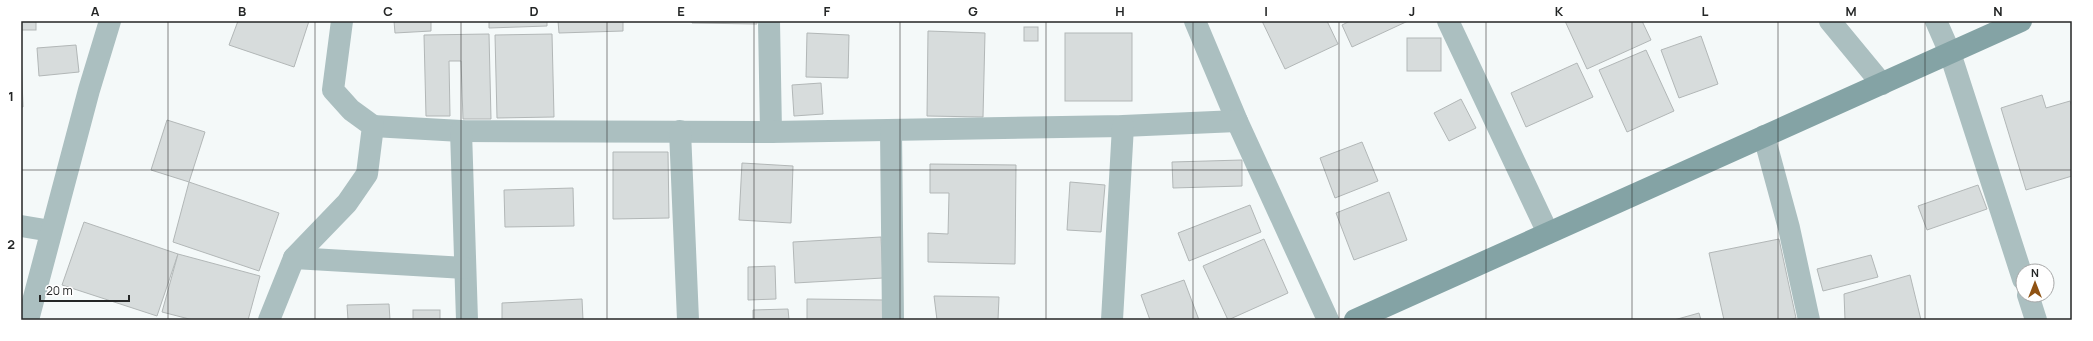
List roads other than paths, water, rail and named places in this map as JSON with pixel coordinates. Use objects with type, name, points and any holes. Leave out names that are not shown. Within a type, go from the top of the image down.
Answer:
[{"type":"main road","points":[[1355,320],[2021,21]]},
{"type":"street","points":[[28,320],[89,90],[110,21]]},
{"type":"street","points":[[342,21],[333,90],[351,110],[373,126],[461,131],[771,132],[1123,126],[1237,121]]},
{"type":"street","points":[[769,21],[771,132]]},
{"type":"street","points":[[1194,21],[1237,121],[1328,320]]},
{"type":"street","points":[[1448,21],[1548,233]]},
{"type":"street","points":[[1830,21],[1882,84]]},
{"type":"street","points":[[1936,21],[1950,53],[2018,263]]},
{"type":"street","points":[[269,320],[294,258],[347,203],[367,174],[373,126]]},
{"type":"street","points":[[1112,320],[1123,126]]},
{"type":"street","points":[[461,131],[467,320]]},
{"type":"street","points":[[680,131],[688,320]]},
{"type":"street","points":[[891,131],[892,320]]},
{"type":"street","points":[[1764,136],[1789,228],[1809,320]]},
{"type":"street","points":[[21,226],[51,231]]},
{"type":"street","points":[[294,258],[466,268]]},
{"type":"street","points":[[2031,303],[2036,320]]}]
